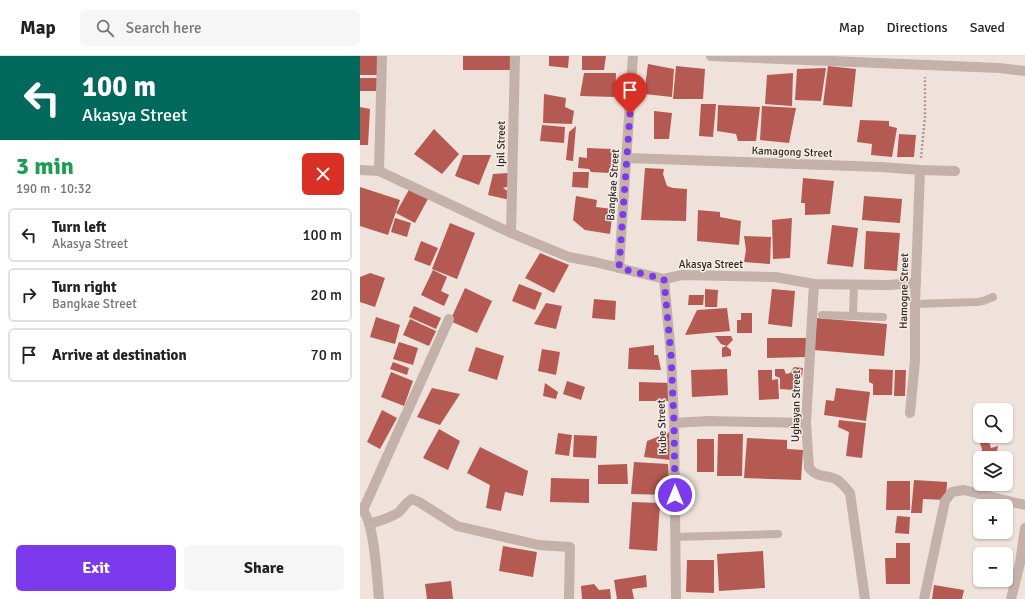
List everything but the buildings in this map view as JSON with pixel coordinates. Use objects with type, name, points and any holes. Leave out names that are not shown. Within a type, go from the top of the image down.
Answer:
[{"type":"street","points":[[379,171],[382,56]]},
{"type":"street","name":"Ipil Street","points":[[511,233],[515,56]]},
{"type":"street","name":"Bangkae Street","points":[[619,268],[633,56]]},
{"type":"street","points":[[712,56],[928,62],[1025,71]]},
{"type":"street","name":"Kamagong Street","points":[[627,158],[956,171]]},
{"type":"street","name":"Akasya Street","points":[[360,170],[379,171],[511,233],[569,257],[664,279],[682,275],[775,277],[814,284],[888,285],[916,283]]},
{"type":"street","name":"Hamogne Street","points":[[910,413],[915,361],[915,304],[920,170]]},
{"type":"street","name":"Kube Street","points":[[664,279],[671,355],[674,423],[676,599]]},
{"type":"street","name":"Ughayan Street","points":[[814,284],[806,423],[809,468],[819,476],[834,478],[850,493],[865,599]]},
{"type":"street","points":[[379,599],[373,536],[369,524],[361,509],[448,319]]},
{"type":"street","points":[[674,423],[709,421],[806,423]]},
{"type":"street","points":[[924,599],[944,501],[952,492],[964,490],[1025,505]]},
{"type":"street","points":[[369,524],[400,511],[406,502],[412,499],[456,526],[539,546],[570,547],[568,599]]},
{"type":"street","points":[[1011,599],[1020,563],[1025,528]]},
{"type":"lane","points":[[853,316],[854,285]]},
{"type":"lane","points":[[915,304],[977,302],[993,297]]},
{"type":"lane","points":[[822,315],[883,318]]},
{"type":"lane","points":[[675,537],[778,534]]},
{"type":"path","points":[[920,170],[928,62]]},
{"type":"route","points":[[630,114],[619,268],[664,279],[671,355],[675,495]]}]
